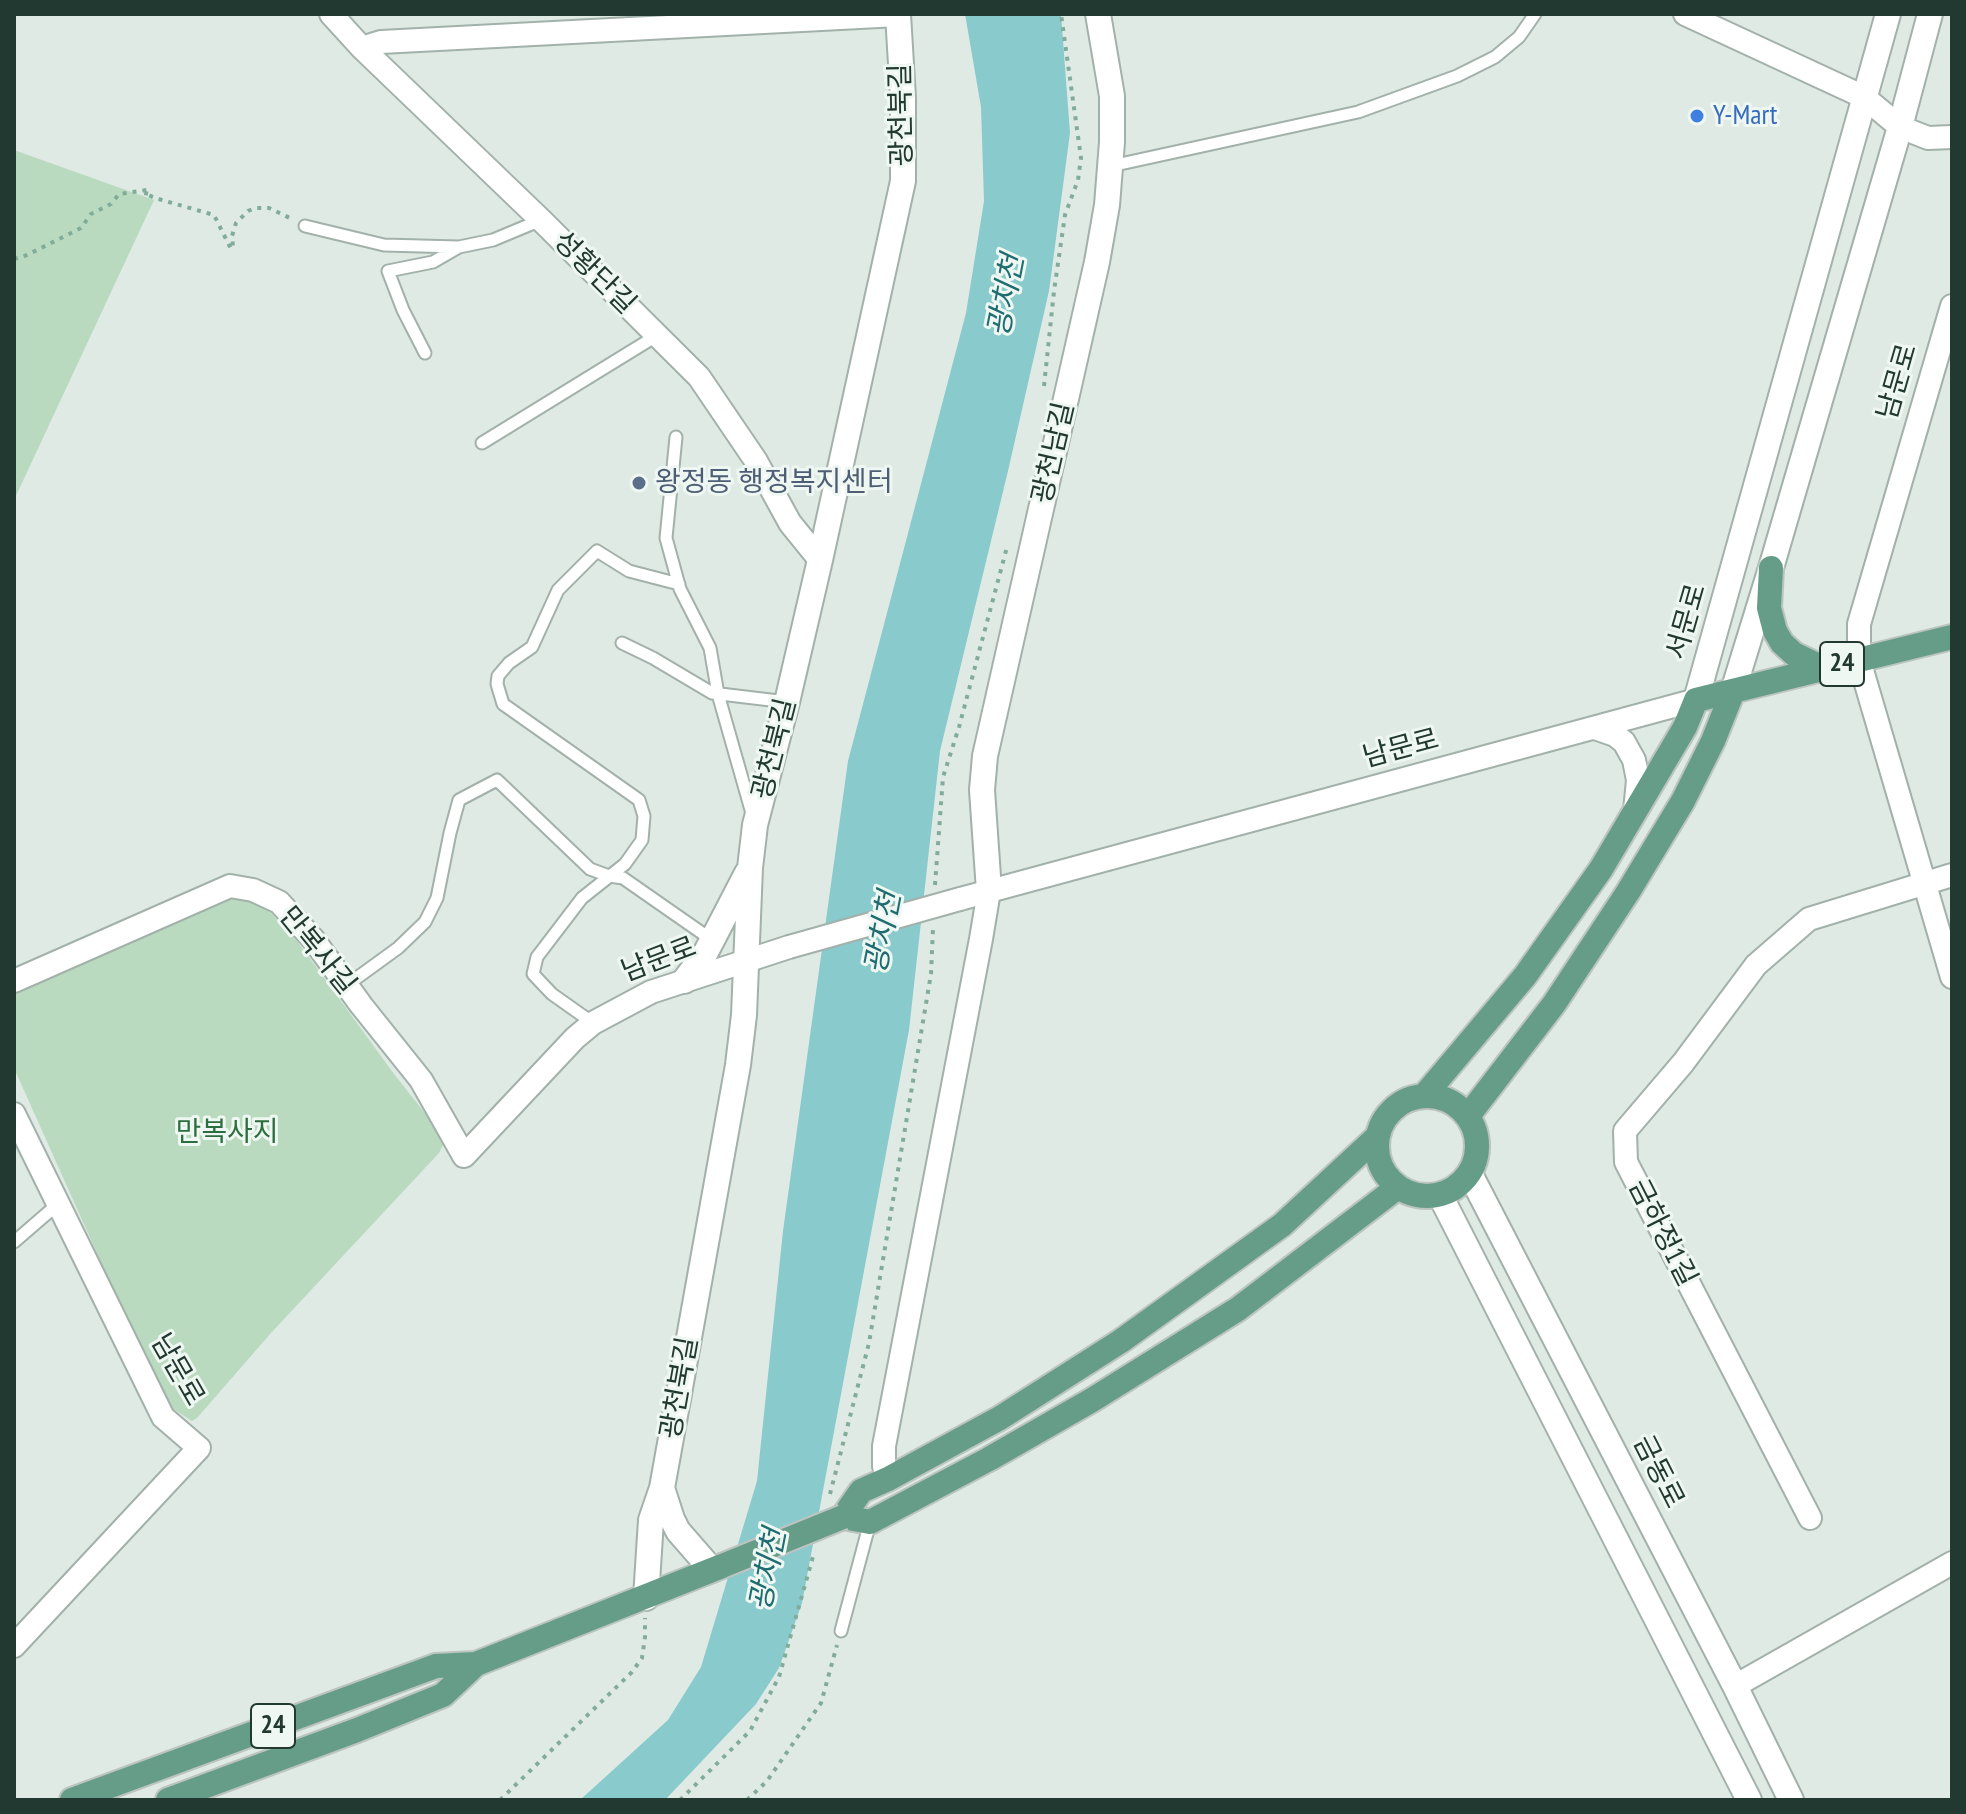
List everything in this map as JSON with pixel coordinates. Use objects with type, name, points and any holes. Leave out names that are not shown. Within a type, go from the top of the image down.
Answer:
[{"type":"main road","points":[[1771,568],[1769,608],[1775,631],[1794,654],[1823,668]]},
{"type":"main road","name":"남문로","points":[[1696,700],[1952,637]]},
{"type":"main road","points":[[1468,1116],[1554,1004],[1628,892],[1683,801],[1713,741],[1733,691]]},
{"type":"main road","name":"서문로","points":[[1424,1096],[1525,976],[1601,869],[1685,727],[1696,700]]},
{"type":"main road","points":[[1441,1097],[1456,1104],[1468,1116],[1476,1130],[1478,1146],[1475,1163],[1470,1174],[1455,1188],[1440,1195],[1423,1196],[1398,1187],[1382,1170],[1377,1154],[1377,1137],[1383,1121],[1394,1108],[1408,1099],[1441,1097]]},
{"type":"main road","points":[[843,1517],[861,1491],[1000,1418],[1121,1341],[1282,1225],[1377,1137]]},
{"type":"main road","points":[[717,1568],[843,1517],[870,1522],[989,1459],[1141,1371],[1238,1309],[1398,1187]]},
{"type":"main road","points":[[1121,1341],[1141,1371]]},
{"type":"main road","name":"24","points":[[72,1800],[436,1666],[476,1664],[717,1568]]},
{"type":"main road","name":"24","points":[[168,1800],[443,1695],[476,1664]]},
{"type":"street","name":"성황단길","points":[[331,14],[362,48],[699,377],[756,461],[790,523],[820,560]]},
{"type":"street","points":[[362,48],[381,42],[898,14]]},
{"type":"street","name":"광천북길","points":[[646,1598],[651,1520],[662,1488],[738,1065],[744,1015],[750,868],[755,825],[820,560],[903,181],[903,98],[898,14]]},
{"type":"street","name":"광천남길","points":[[989,891],[982,790],[985,756],[1097,262],[1107,205],[1112,96],[1098,14]]},
{"type":"street","points":[[1685,14],[1864,97],[1900,127],[1928,138],[1952,137]]},
{"type":"street","name":"서문로","points":[[1696,700],[1888,14]]},
{"type":"street","points":[[1733,691],[1900,127],[1930,14]]},
{"type":"street","name":"남문로","points":[[1859,660],[1859,624],[1941,377],[1952,306]]},
{"type":"street","points":[[1859,660],[1952,977]]},
{"type":"street","name":"남문로","points":[[464,1156],[575,1038],[593,1023],[651,992],[789,947],[960,899],[1696,700]]},
{"type":"street","points":[[1595,728],[1624,742],[1634,760],[1638,780],[1635,811]]},
{"type":"street","points":[[684,981],[697,966],[750,868]]},
{"type":"street","name":"금하정1길","points":[[1810,1518],[1626,1162],[1625,1131],[1683,1063],[1756,965],[1809,919],[1952,875]]},
{"type":"street","name":"만복사길","points":[[14,981],[230,886],[253,890],[279,902],[313,939],[421,1080],[464,1156]]},
{"type":"street","points":[[888,1479],[884,1466],[884,1446],[989,891]]},
{"type":"street","name":"남문로","points":[[14,1114],[163,1417],[199,1448],[14,1646]]},
{"type":"street","name":"금동로","points":[[1470,1174],[1791,1800]]},
{"type":"street","points":[[1440,1195],[1749,1800]]},
{"type":"street","name":"광천북길","points":[[662,1488],[678,1531],[717,1568]]},
{"type":"street","points":[[1735,1686],[1952,1563]]},
{"type":"lane","points":[[1110,166],[1358,112],[1457,76],[1495,57],[1519,37],[1535,14]]},
{"type":"lane","points":[[305,226],[384,245],[459,247],[493,240],[541,220]]},
{"type":"lane","points":[[425,353],[388,271],[433,262],[459,247]]},
{"type":"lane","points":[[482,443],[656,336]]},
{"type":"lane","points":[[676,437],[666,538],[679,584],[710,648],[718,694],[755,825]]},
{"type":"lane","points":[[593,1023],[552,994],[533,974],[537,957],[582,898],[625,864],[642,840],[644,816],[639,800],[503,704],[498,676],[509,663],[532,647],[558,590],[597,551],[629,571],[679,584]]},
{"type":"lane","points":[[622,643],[712,693],[787,702]]},
{"type":"lane","points":[[347,985],[398,948],[425,922],[437,898],[459,800],[497,780],[590,869],[623,878],[712,940]]},
{"type":"lane","points":[[14,1242],[58,1204]]},
{"type":"lane","points":[[841,1631],[870,1522]]},
{"type":"path","points":[[14,259],[81,228],[91,214],[111,204],[119,194],[147,190],[149,194],[144,193],[155,198],[214,215],[231,249],[236,223],[255,208],[269,208],[305,226]]},
{"type":"path","points":[[500,1800],[632,1672],[642,1658],[646,1598]]},
{"type":"path","points":[[747,1800],[767,1781],[821,1703],[841,1631]]},
{"type":"green space","points":[[14,150],[154,200],[14,500]]},
{"type":"green space","name":"만복사지","points":[[229,897],[251,899],[270,912],[298,942],[445,1141],[439,1153],[192,1421],[164,1403],[14,1068],[14,988]]},
{"type":"water","name":"광치천","points":[[965,14],[1061,14],[1070,133],[1049,291],[940,751],[909,1030],[802,1603],[779,1668],[756,1704],[665,1800],[580,1800],[668,1720],[701,1667],[757,1481],[783,1231],[848,761],[966,313],[984,201],[981,107]]},
{"type":"place","name":"Y-Mart","points":[[1697,116]]},
{"type":"place","name":"왕정동 행정복지센터","points":[[639,483]]}]
